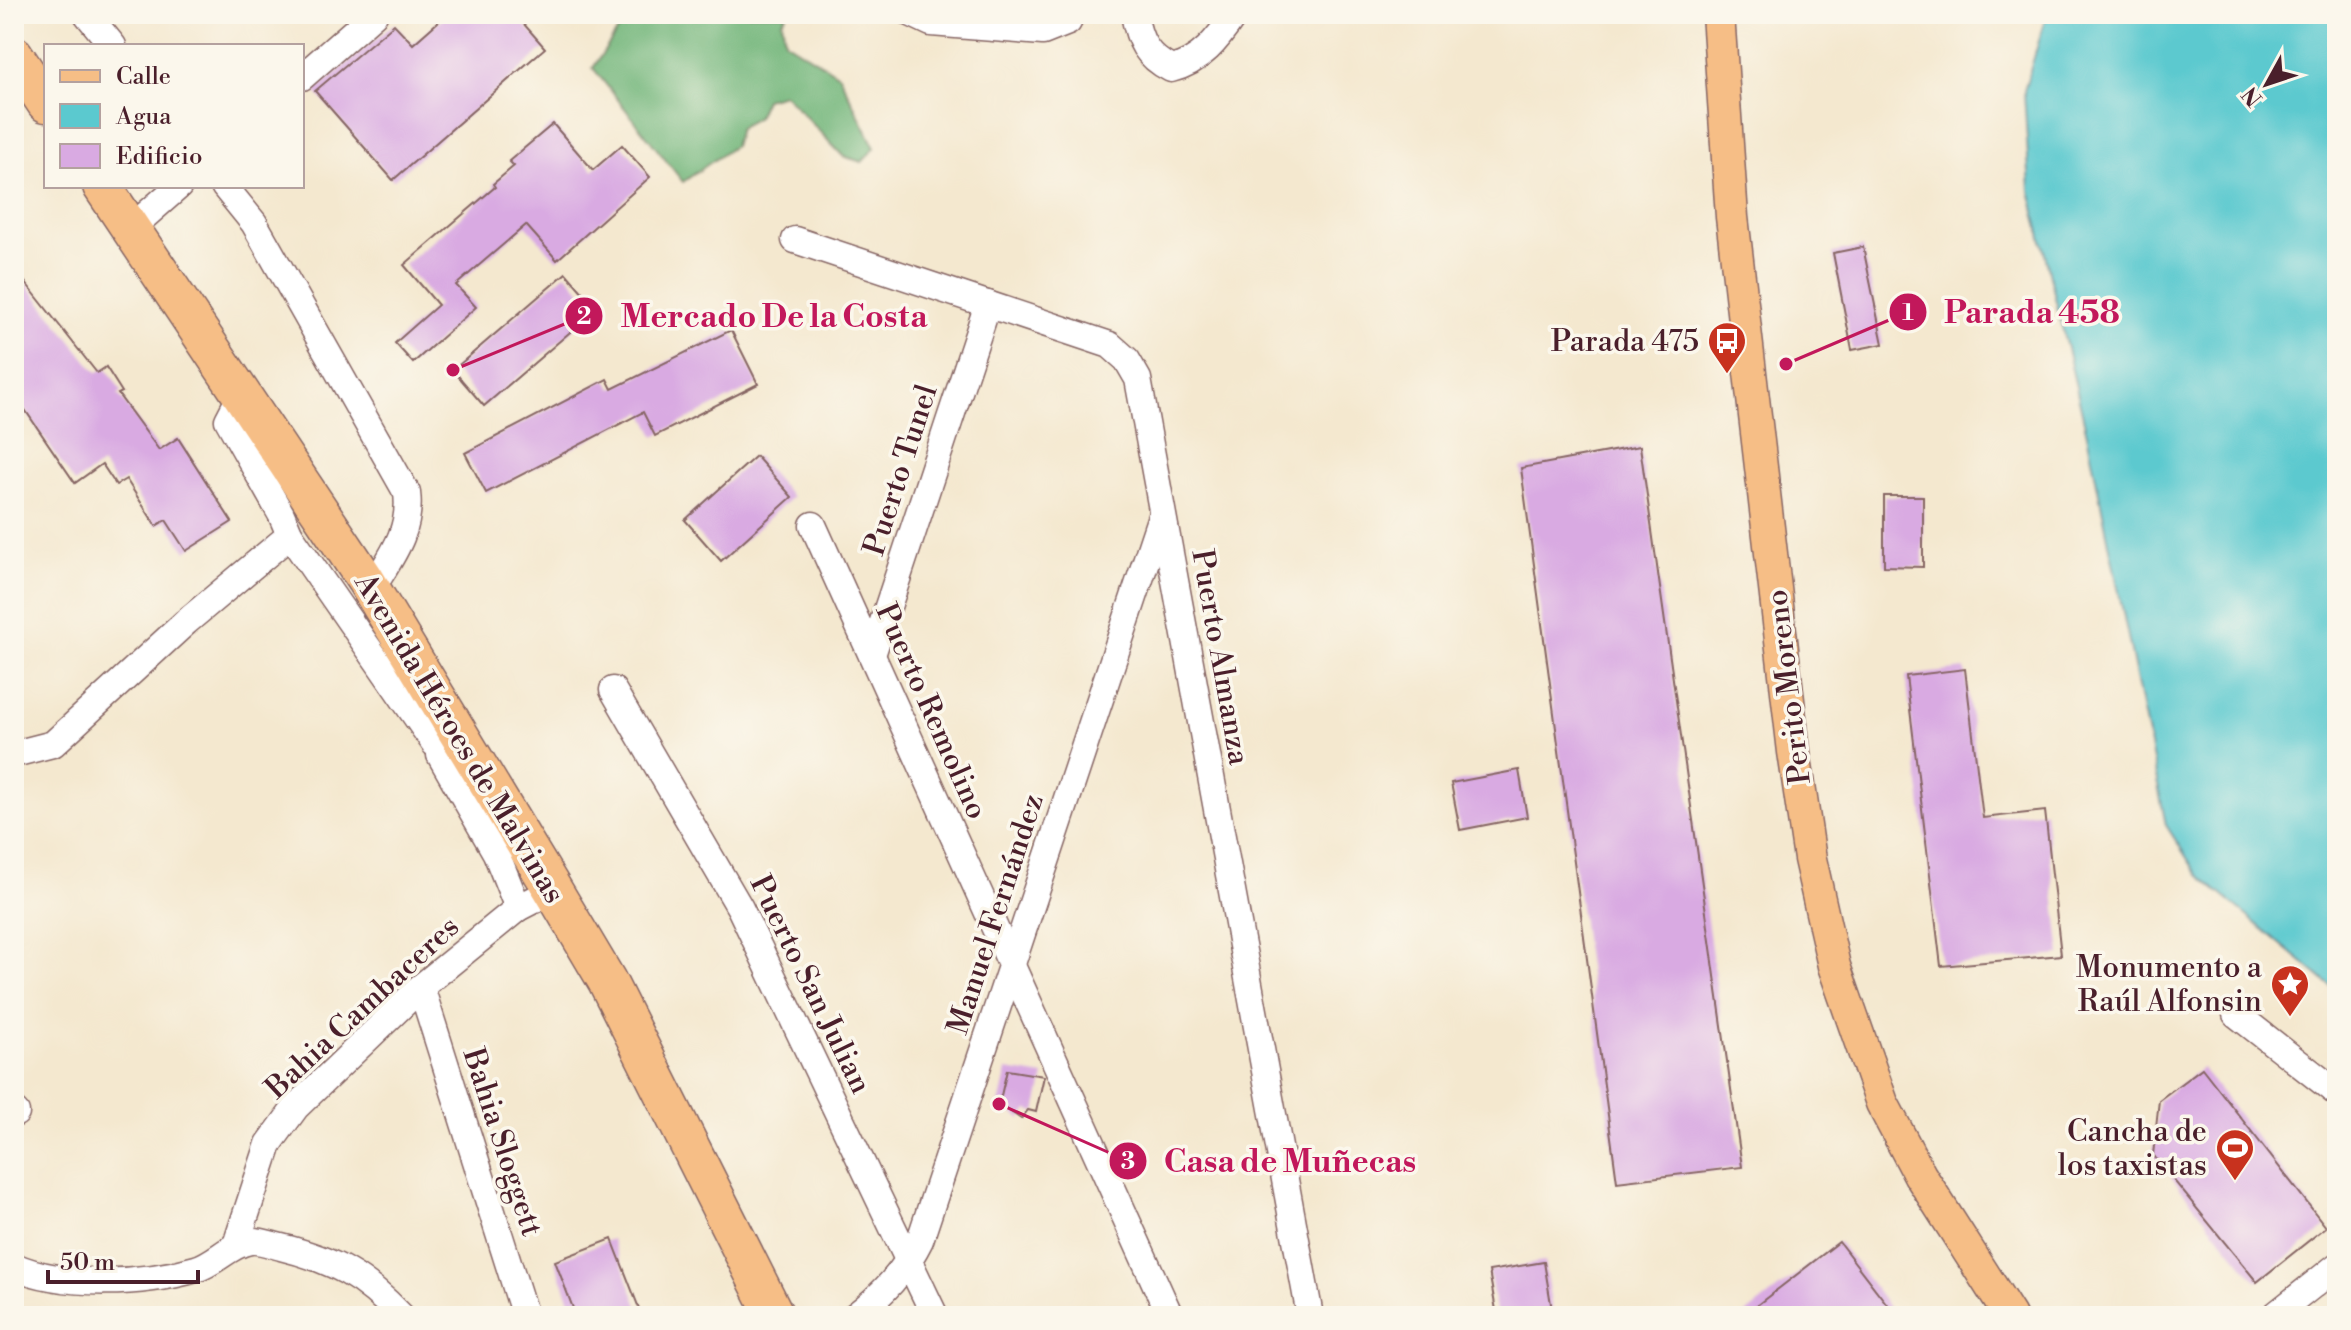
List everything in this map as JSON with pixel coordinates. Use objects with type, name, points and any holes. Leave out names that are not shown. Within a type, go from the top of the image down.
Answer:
[{"type":"highway","points":[[14,55],[44,100]]},
{"type":"highway","name":"Avenida Héroes de Malvinas","points":[[103,188],[371,590],[553,890],[607,981],[775,1316]]},
{"type":"main road","name":"Perito Moreno","points":[[1718,14],[1732,217],[1794,752],[1810,859],[1834,966],[1882,1103],[1920,1175],[2010,1316]]},
{"type":"street","points":[[87,14],[111,44]]},
{"type":"street","points":[[304,75],[374,14]]},
{"type":"street","points":[[912,14],[931,23],[1043,32],[1068,22],[1072,14]]},
{"type":"street","points":[[1134,14],[1143,48],[1155,61],[1171,69],[1188,65],[1203,54],[1235,14]]},
{"type":"street","points":[[130,229],[177,188]]},
{"type":"street","points":[[226,188],[254,223],[407,493],[410,515],[404,535],[371,590]]},
{"type":"street","name":"Puerto Almanza","points":[[795,240],[1110,345],[1127,360],[1138,379],[1310,1316]]},
{"type":"street","name":"Puerto Tunel","points":[[872,655],[988,304]]},
{"type":"street","points":[[241,395],[228,420],[290,535],[435,744],[496,853],[518,908]]},
{"type":"street","name":"Manuel Fernández","points":[[855,1316],[883,1294],[910,1261],[1162,513]]},
{"type":"street","name":"Puerto Remolino","points":[[813,525],[1170,1316]]},
{"type":"street","points":[[14,754],[53,744],[186,622],[290,535]]},
{"type":"street","name":"Puerto San Julian","points":[[613,690],[740,908],[935,1316]]},
{"type":"street","points":[[435,744],[457,764],[483,777]]},
{"type":"street","name":"Bahia Cambaceres","points":[[236,1245],[269,1144],[296,1107],[421,987],[518,908],[553,890]]},
{"type":"street","name":"Bahia Sloggett","points":[[421,987],[525,1316]]},
{"type":"street","points":[[2236,1014],[2337,1093]]},
{"type":"street","points":[[19,1274],[99,1281],[148,1279],[200,1268],[236,1245],[254,1240],[333,1261],[376,1290],[401,1316]]},
{"type":"street","points":[[2274,1316],[2337,1266]]},
{"type":"green space","points":[[629,14],[787,14],[782,21],[785,41],[839,75],[875,148],[862,162],[843,156],[784,94],[765,99],[757,117],[739,128],[734,146],[683,182],[593,68]]},
{"type":"water","points":[[2047,14],[2337,14],[2337,991],[2198,875],[2166,825],[2087,434],[2030,190],[2024,91]]},
{"type":"building","points":[[447,14],[515,14],[545,48],[393,180],[315,91],[394,24],[413,44]]},
{"type":"building","points":[[553,124],[593,170],[622,145],[650,177],[557,260],[526,225],[456,285],[476,307],[413,363],[395,343],[438,305],[404,265],[495,187],[493,184],[514,166],[509,161]]},
{"type":"building","points":[[1863,247],[1883,344],[1852,350],[1833,253]]},
{"type":"building","points":[[14,268],[97,373],[106,367],[122,392],[118,394],[159,450],[178,438],[232,522],[186,551],[166,520],[156,526],[126,479],[116,485],[102,464],[75,483],[21,404],[14,409]]},
{"type":"building","points":[[566,273],[597,309],[484,406],[453,370]]},
{"type":"building","points":[[731,330],[758,384],[655,436],[643,412],[486,493],[465,453],[607,379],[612,389]]},
{"type":"building","points":[[1640,446],[1742,1167],[1617,1182],[1521,468]]},
{"type":"building","points":[[756,456],[792,497],[721,561],[685,520]]},
{"type":"building","points":[[1884,496],[1923,496],[1923,567],[1884,566]]},
{"type":"building","points":[[1965,669],[1983,818],[2045,811],[2061,955],[1941,966],[1906,676]]},
{"type":"building","points":[[1519,770],[1527,817],[1460,830],[1451,783]]},
{"type":"building","points":[[2202,1068],[2326,1227],[2257,1282],[2153,1155],[2159,1100]]},
{"type":"building","points":[[1007,1070],[1044,1076],[1036,1112],[1028,1110],[1021,1119],[999,1104]]},
{"type":"building","points":[[612,1239],[642,1316],[576,1316],[555,1261]]},
{"type":"building","points":[[1839,1242],[1896,1316],[1743,1316]]},
{"type":"building","points":[[1544,1262],[1553,1316],[1497,1316],[1489,1271]]},
{"type":"place","name":"Parada 458","points":[[1786,364]]},
{"type":"place","name":"Mercado De la Costa","points":[[453,370]]},
{"type":"place","name":"Parada 475","points":[[1727,375]]},
{"type":"place","name":"Monumento a Raúl Alfonsin","points":[[2290,1018]]},
{"type":"place","name":"Casa de Muñecas","points":[[999,1104]]},
{"type":"place","name":"Cancha de los taxistas","points":[[2235,1182]]}]
